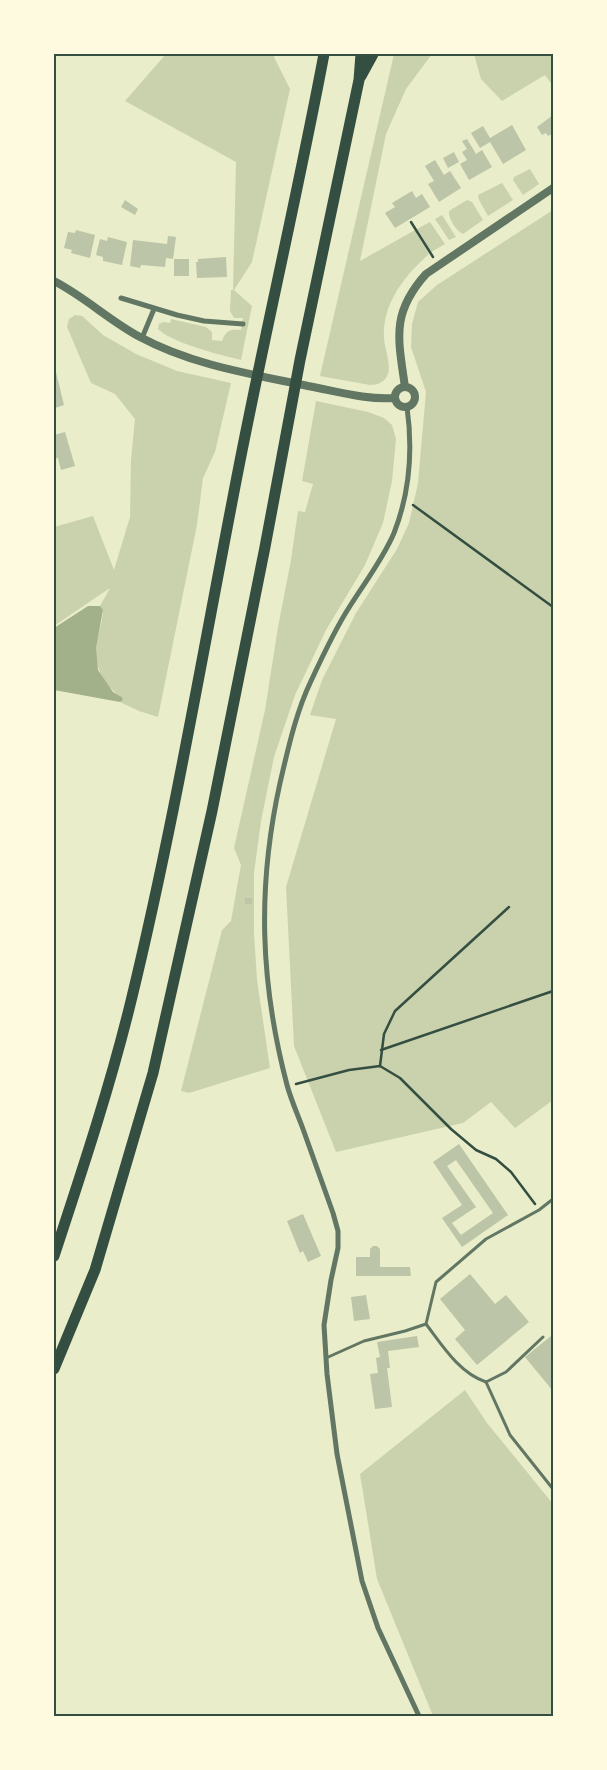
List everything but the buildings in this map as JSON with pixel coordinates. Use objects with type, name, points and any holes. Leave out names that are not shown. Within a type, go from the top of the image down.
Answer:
[{"type":"highway","points":[[54,1256],[99,1119],[131,1001],[173,810],[267,326],[304,160],[324,54]]},
{"type":"highway","points":[[54,1369],[96,1270],[153,1073],[212,811],[300,360],[359,80],[361,54]]},
{"type":"highway","points":[[359,80],[373,54]]},
{"type":"street","points":[[405,387],[398,335],[404,305],[413,288],[426,274],[553,188]]},
{"type":"street","points":[[54,281],[142,338],[205,364],[350,394],[381,399],[394,398]]},
{"type":"street","points":[[121,298],[204,320],[243,324]]},
{"type":"street","points":[[142,338],[154,308]]},
{"type":"street","points":[[405,387],[411,389],[415,394],[414,401],[407,407],[397,404],[394,398],[396,391],[405,387]]},
{"type":"street","points":[[407,407],[410,451],[404,498],[393,533],[376,565],[349,607],[309,683],[290,740],[272,822],[266,866],[264,912],[265,959],[270,1008],[287,1087],[338,1231],[338,1248],[324,1325],[337,1454],[362,1581],[378,1628],[419,1716]]},
{"type":"lane","points":[[426,1324],[436,1282],[486,1240],[539,1210],[553,1199]]},
{"type":"lane","points":[[326,1359],[364,1341],[426,1324]]},
{"type":"lane","points":[[426,1324],[448,1353],[476,1378],[486,1382],[510,1435],[553,1489]]},
{"type":"lane","points":[[486,1382],[506,1372],[543,1336]]},
{"type":"path","points":[[411,222],[438,266]]},
{"type":"path","points":[[404,498],[553,607]]},
{"type":"path","points":[[380,1066],[384,1034],[395,1011],[509,907]]},
{"type":"path","points":[[381,1050],[553,990]]},
{"type":"path","points":[[287,1087],[350,1070],[380,1066],[400,1078],[451,1129],[476,1150],[496,1159],[511,1172],[539,1210]]},
{"type":"shaded area","points":[[166,54],[275,54],[274,57],[290,89],[252,262],[234,290],[252,306],[241,360],[185,344],[158,329],[159,324],[163,322],[170,323],[171,319],[206,327],[212,332],[212,340],[222,341],[225,334],[229,331],[241,330],[243,318],[234,318],[230,311],[231,290],[233,290],[236,162],[125,101]]},
{"type":"shaded area","points":[[394,54],[432,54],[406,89],[386,134],[360,261],[415,230],[429,254],[403,281],[391,303],[384,326],[384,339],[389,366],[388,374],[381,382],[370,385],[320,376]]},
{"type":"shaded area","points":[[474,54],[553,54],[553,86],[545,75],[502,101],[481,79]]},
{"type":"shaded area","points":[[530,169],[539,184],[523,195],[513,180],[514,177]]},
{"type":"shaded area","points":[[502,183],[513,200],[488,216],[478,195]]},
{"type":"shaded area","points":[[467,200],[472,202],[483,220],[463,234],[453,224],[449,211]]},
{"type":"shaded area","points":[[553,210],[553,1100],[515,1128],[491,1102],[463,1123],[336,1152],[294,1046],[286,887],[336,719],[310,715],[322,680],[356,613],[397,549],[409,523],[418,483],[426,392],[411,347],[412,324],[418,302],[437,285]]},
{"type":"shaded area","points":[[442,215],[456,237],[449,240],[435,219]]},
{"type":"shaded area","points":[[430,222],[445,244],[431,252],[417,229]]},
{"type":"shaded area","points":[[75,315],[82,316],[103,335],[136,354],[177,371],[231,383],[215,452],[203,478],[197,525],[158,717],[120,702],[123,700],[122,697],[110,688],[99,670],[96,648],[103,615],[103,610],[100,606],[110,588],[54,626],[54,527],[93,516],[114,570],[130,517],[131,460],[135,419],[115,394],[91,383],[67,327],[69,319]]},
{"type":"shaded area","points":[[316,401],[368,412],[384,418],[392,425],[396,439],[392,481],[383,523],[365,565],[326,630],[295,695],[274,757],[261,821],[254,873],[254,933],[257,980],[270,1068],[189,1093],[181,1091],[222,930],[231,921],[241,865],[234,848],[265,710],[298,511],[305,512],[313,484],[302,481]]},
{"type":"shaded area","points":[[88,606],[100,606],[103,610],[96,648],[98,670],[113,692],[122,697],[123,700],[120,702],[54,690],[54,628]]},
{"type":"shaded area","points":[[465,1390],[487,1423],[553,1504],[553,1716],[433,1716],[377,1579],[360,1474]]}]
